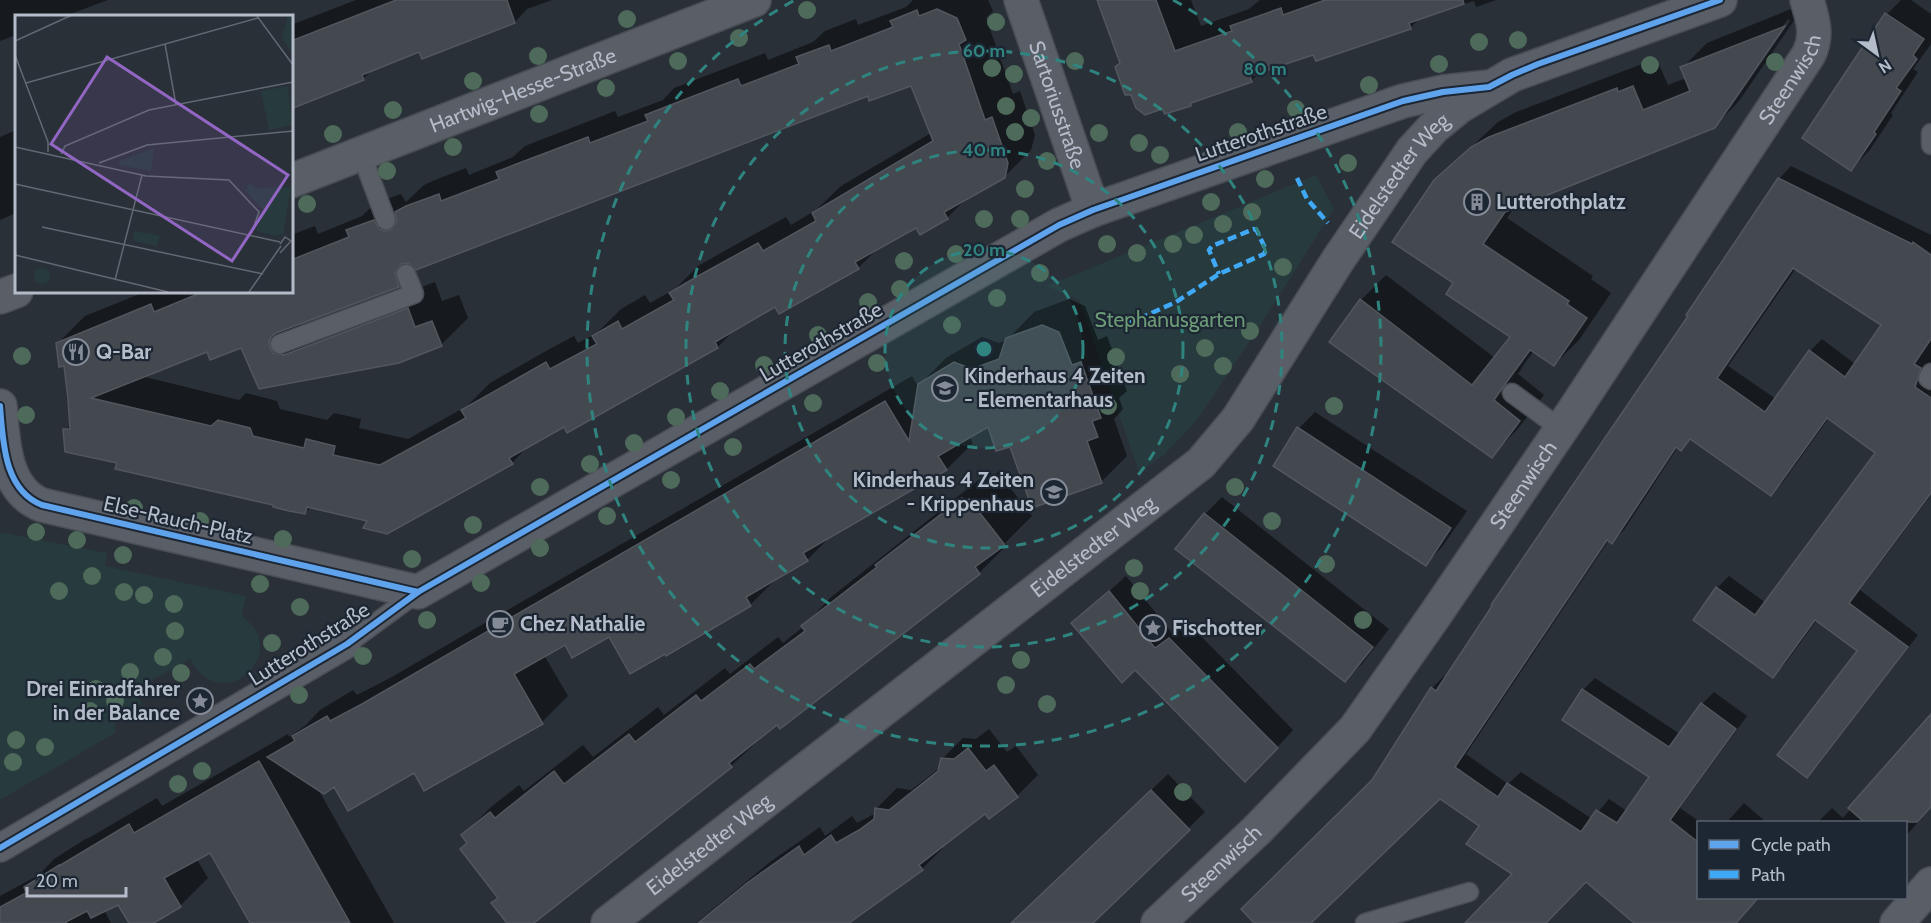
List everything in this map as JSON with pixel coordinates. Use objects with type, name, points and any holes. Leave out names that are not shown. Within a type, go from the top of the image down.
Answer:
[{"type":"street","name":"Hartwig-Hesse-Straße","points":[[292,181],[754,0]]},
{"type":"street","name":"Sartoriusstraße","points":[[1021,0],[1093,210]]},
{"type":"street","name":"Lutterothstraße","points":[[418,592],[1048,231],[1093,210],[1403,101],[1443,92],[1489,87],[1538,64],[1720,0]]},
{"type":"street","name":"Steenwisch","points":[[1176,917],[1355,729],[1436,615],[1809,54],[1815,37],[1815,27],[1808,0]]},
{"type":"street","name":"Eidelstedter Weg","points":[[608,923],[1201,463],[1238,419],[1338,260],[1412,151],[1434,127],[1489,87]]},
{"type":"street","points":[[0,297],[15,291]]},
{"type":"street","name":"Else-Rauch-Platz","points":[[0,406],[9,468],[30,501],[418,592]]},
{"type":"street","name":"Lutterothstraße","points":[[0,849],[347,644]]},
{"type":"street","points":[[1897,923],[1931,884]]},
{"type":"lane","points":[[1931,133],[1931,145]]},
{"type":"lane","points":[[361,153],[386,220]]},
{"type":"lane","points":[[280,344],[414,294],[406,274]]},
{"type":"lane","points":[[1931,373],[1928,378],[1931,380]]},
{"type":"lane","points":[[1512,393],[1561,429]]},
{"type":"lane","name":"Lutterothstraße","points":[[347,644],[418,592]]},
{"type":"lane","points":[[1365,923],[1469,892]]},
{"type":"green space","name":"Stephanusgarten","points":[[1316,175],[1334,209],[1197,420],[1164,455],[1139,472],[1079,300],[1047,286]]},
{"type":"green space","points":[[0,532],[107,553],[105,566],[246,596],[242,616],[256,631],[260,647],[256,662],[247,674],[233,681],[218,683],[203,676],[190,659],[134,690],[142,704],[115,720],[115,733],[0,800]]},
{"type":"building","points":[[396,0],[507,0],[515,23],[422,59],[419,52],[362,75],[364,80],[292,109],[292,41]]},
{"type":"building","points":[[1097,0],[1156,0],[1175,51],[1232,31],[1230,26],[1281,8],[1283,15],[1325,0],[1463,0],[1464,4],[1409,23],[1411,29],[1316,61],[1313,55],[1250,76],[1252,82],[1191,103],[1191,106],[1165,114],[1162,109],[1145,115],[1136,108],[1131,95],[1125,95],[1115,67],[1120,63]]},
{"type":"building","points":[[937,9],[957,18],[966,40],[959,44],[985,120],[992,117],[1008,163],[1005,178],[944,212],[948,219],[920,235],[916,228],[855,262],[859,269],[779,314],[775,307],[715,342],[718,348],[567,433],[564,427],[509,458],[513,464],[387,534],[363,528],[367,521],[307,507],[305,514],[289,511],[273,507],[273,505],[115,469],[117,463],[65,452],[63,429],[70,429],[68,399],[64,366],[59,367],[56,343],[151,304],[154,312],[203,292],[292,292],[292,260],[349,237],[346,230],[374,220],[379,229],[390,230],[397,222],[395,212],[406,206],[439,194],[441,201],[499,179],[496,172],[588,137],[590,143],[648,121],[645,115],[738,79],[741,86],[799,64],[796,57],[829,45],[831,51],[893,27],[890,21],[917,10],[919,16]],"holes":[[[911,86],[933,141],[812,213],[816,221],[763,251],[758,243],[698,276],[669,293],[674,300],[622,329],[618,321],[592,336],[597,344],[550,369],[546,362],[461,410],[466,418],[380,465],[333,455],[335,446],[306,439],[304,448],[253,436],[250,428],[218,420],[211,426],[91,398],[207,352],[210,360],[241,348],[259,389],[399,363],[442,346],[432,321],[415,327],[408,308],[284,355],[273,353],[269,343],[271,337],[276,333],[399,287],[395,273],[401,264],[408,263],[416,270],[868,96],[869,101]]]},
{"type":"building","points":[[1885,13],[1924,39],[1913,55],[1917,59],[1896,88],[1901,91],[1851,171],[1802,138]]},
{"type":"building","name":"Lutterothplatz","points":[[1785,26],[1715,128],[1505,212],[1483,244],[1569,301],[1567,304],[1587,318],[1554,366],[1530,350],[1494,400],[1520,421],[1492,458],[1329,342],[1360,299],[1472,385],[1510,337],[1446,294],[1453,283],[1392,242],[1434,180],[1471,147],[1489,137],[1617,88],[1618,92],[1633,86],[1643,110],[1690,91],[1680,67]]},
{"type":"building","points":[[1778,178],[1912,244],[1913,242],[1931,255],[1931,339],[1914,364],[1921,368],[1915,387],[1931,398],[1931,493],[1849,603],[1908,647],[1807,778],[1777,755],[1857,651],[1815,620],[1773,678],[1693,620],[1716,587],[1755,615],[1875,453],[1827,418],[1771,496],[1690,439],[1681,451],[1676,447],[1612,544],[1607,540],[1455,767],[1498,797],[1507,783],[1581,832],[1596,810],[1617,823],[1649,777],[1562,720],[1582,689],[1669,747],[1701,703],[1736,729],[1670,820],[1697,841],[1697,899],[1757,899],[1736,923],[1634,923],[1586,882],[1546,923],[1465,923],[1512,874],[1466,844],[1479,826],[1440,799],[1311,923],[1254,923],[1241,909],[1372,780],[1431,687],[1436,691],[1491,605],[1688,316],[1686,315]],"holes":[[[1793,268],[1881,325],[1845,377],[1809,350],[1765,412],[1717,378]]]},
{"type":"building","points":[[1042,325],[1059,332],[1072,365],[1081,362],[1101,418],[1092,421],[1098,437],[1087,441],[1102,483],[1032,508],[1010,447],[996,451],[988,427],[938,456],[947,470],[803,553],[808,561],[746,597],[751,606],[666,656],[665,654],[630,674],[609,637],[572,658],[565,645],[514,674],[543,724],[424,791],[414,773],[348,811],[334,787],[324,794],[267,757],[295,741],[292,736],[327,716],[330,721],[362,704],[885,401],[909,441],[918,384],[954,362],[972,369],[999,359],[1006,338]]},
{"type":"building","points":[[1297,427],[1451,528],[1426,566],[1273,466]]},
{"type":"building","points":[[962,498],[964,502],[969,499],[1005,545],[975,567],[980,574],[780,729],[777,725],[729,763],[732,767],[534,923],[507,923],[491,903],[498,898],[460,849],[467,843],[461,835],[490,812],[495,818],[554,771],[564,784],[629,734],[635,742],[696,695],[701,701],[750,664],[754,669],[805,631],[801,626],[877,567],[875,565]]},
{"type":"building","points":[[1204,513],[1373,647],[1345,682],[1175,549]]},
{"type":"building","points":[[1109,591],[1155,648],[1169,638],[1278,748],[1245,782],[1135,670],[1122,683],[1071,623]]},
{"type":"building","points":[[1931,714],[1931,807],[1917,822],[1863,821],[1848,808]]},
{"type":"building","points":[[968,748],[986,771],[994,765],[1018,797],[989,819],[985,814],[919,865],[923,870],[849,923],[698,923],[747,883],[799,846],[804,855],[831,835],[836,843],[859,830],[874,819],[875,808],[889,810],[938,771],[941,758],[954,759]]},
{"type":"building","points":[[259,761],[350,923],[250,923],[210,853],[164,878],[181,907],[154,923],[129,923],[118,905],[91,918],[87,911],[64,923],[0,923],[0,907],[26,893],[24,887],[59,865],[129,824],[134,833]]},
{"type":"building","points":[[1151,790],[1190,830],[1093,923],[1011,923]]},
{"type":"marked path","points":[[1297,178],[1307,199],[1328,223]]},
{"type":"marked path","points":[[1127,324],[1176,302],[1219,274],[1264,254],[1266,250],[1257,231],[1254,229],[1212,246],[1209,250],[1219,274]]},
{"type":"cycle path","points":[[0,848],[347,644],[418,592],[1059,225],[1093,210],[1403,101],[1443,92],[1489,87],[1538,64],[1720,0]]},
{"type":"cycle path","points":[[0,406],[2,435],[13,477],[29,498],[42,505],[418,592]]},
{"type":"place","name":"Lutterothplatz","points":[[1477,202]]},
{"type":"place","name":"Q-Bar","points":[[76,352]]},
{"type":"place","name":"Kinderhaus 4 Zeiten - Elementarhaus","points":[[945,388]]},
{"type":"place","name":"Kinderhaus 4 Zeiten - Krippenhaus","points":[[1054,492]]},
{"type":"place","name":"Chez Nathalie","points":[[500,624]]},
{"type":"place","name":"Fischotter","points":[[1153,628]]},
{"type":"place","name":"Drei Einradfahrer in der Balance","points":[[200,701]]}]
